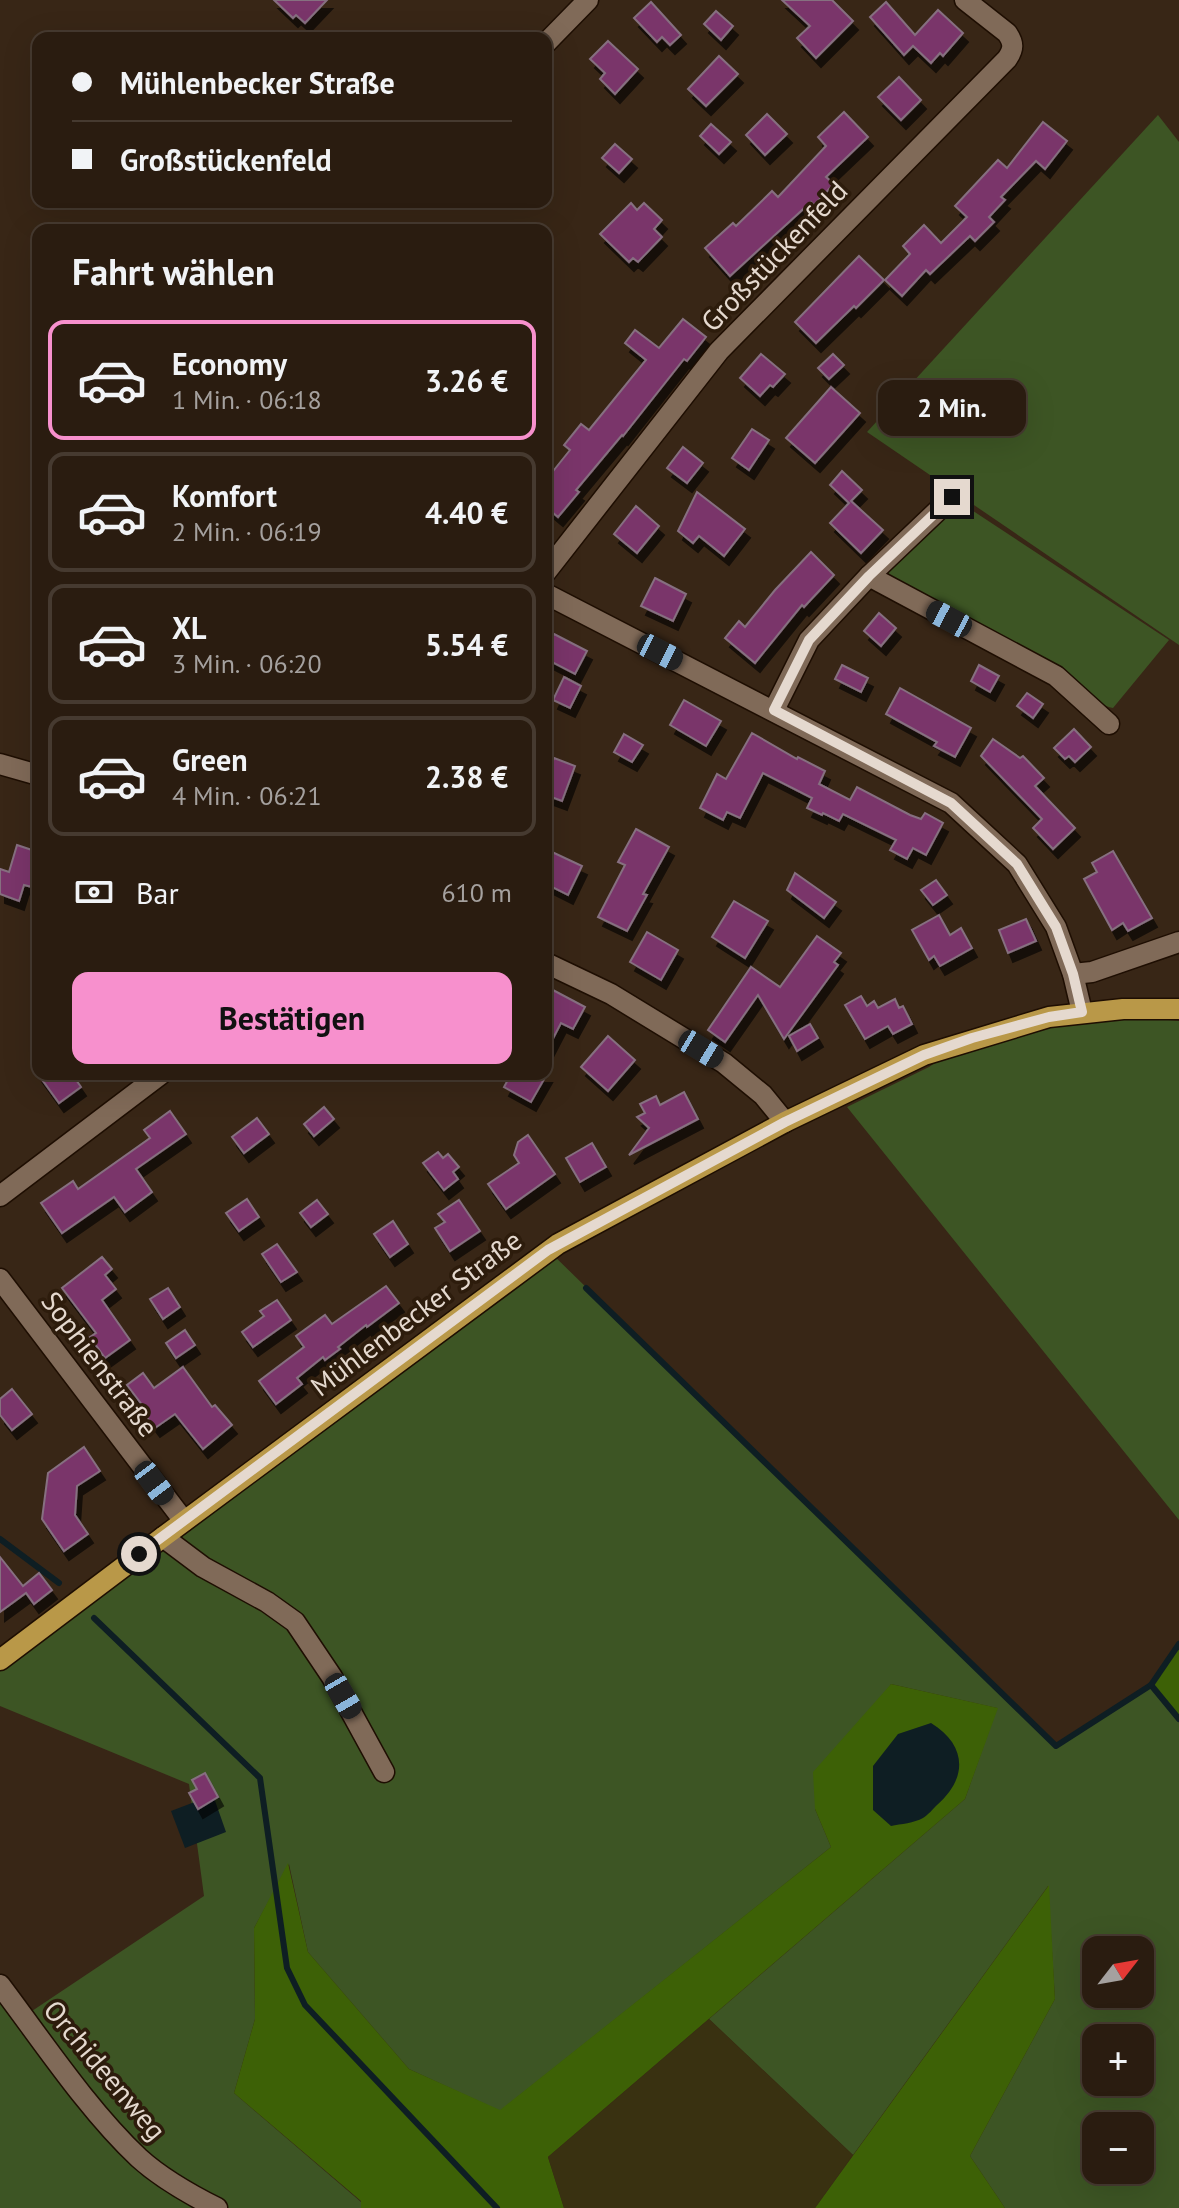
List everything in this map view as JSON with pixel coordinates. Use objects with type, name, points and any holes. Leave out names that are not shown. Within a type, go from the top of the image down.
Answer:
[{"type":"main road","name":"Mühlenbecker Straße","points":[[0,1660],[548,1250],[785,1122],[924,1055],[1049,1017],[1123,1009],[1179,1009]]},
{"type":"street","points":[[552,37],[588,0]]},
{"type":"street","name":"Großstückenfeld","points":[[552,564],[719,351],[1007,59],[1013,46],[1007,33],[965,0]]},
{"type":"street","points":[[774,710],[809,640],[869,576],[952,497]]},
{"type":"street","points":[[869,576],[1056,676],[1109,724]]},
{"type":"street","points":[[552,597],[951,803],[1017,864],[1056,927],[1073,974],[1082,1012]]},
{"type":"street","points":[[0,764],[32,773]]},
{"type":"street","points":[[1073,974],[1092,972],[1179,942]]},
{"type":"street","points":[[552,966],[611,994],[724,1063],[763,1095],[785,1122]]},
{"type":"street","points":[[0,1196],[153,1080]]},
{"type":"street","name":"Sophienstraße","points":[[0,1279],[184,1521]]},
{"type":"street","points":[[163,1537],[203,1567],[267,1602],[295,1622],[332,1677],[384,1772]]},
{"type":"street","name":"Orchideenweg","points":[[0,1985],[105,2122],[141,2160],[193,2196],[217,2208]]},
{"type":"green space","points":[[1158,115],[1179,142],[1179,645],[867,432]]},
{"type":"green space","points":[[958,501],[1169,640],[1113,708],[1102,704],[1075,680],[1033,654],[903,585],[888,573],[904,552]]},
{"type":"green space","points":[[1082,1012],[1179,1021],[1179,1520],[847,1107],[929,1067],[972,1038]]},
{"type":"green space","points":[[548,1250],[1056,1746],[1151,1685],[1179,1719],[1179,2208],[1005,2208],[970,2156],[1055,1999],[1048,1886],[853,2155],[709,2019],[965,1799],[997,1708],[891,1684],[815,1809],[831,1847],[500,2111],[409,2069],[308,1952],[289,1864],[254,1928],[255,2019],[234,2093],[361,2202],[361,2208],[0,2208],[0,1984],[26,2015],[204,1896],[189,1784],[0,1706],[0,1660]]},
{"type":"green space","points":[[1179,1644],[1179,1719],[1151,1685]]},
{"type":"green space","points":[[891,1684],[998,1708],[965,1799],[548,2157],[564,2208],[361,2208],[361,2201],[234,2093],[255,2019],[254,1928],[288,1863],[308,1952],[409,2069],[500,2110],[831,1847],[815,1809],[813,1772]]},
{"type":"green space","points":[[1049,1885],[1055,1999],[970,2156],[1005,2208],[815,2208]]},
{"type":"sand","points":[[709,2019],[853,2155],[815,2208],[564,2208],[548,2157]]},
{"type":"shaded area","points":[[931,1723],[943,1732],[957,1751],[958,1773],[954,1784],[923,1818],[891,1826],[873,1810],[873,1766],[898,1734]]},
{"type":"shaded area","points":[[213,1795],[226,1832],[185,1848],[171,1811]]},
{"type":"building","points":[[274,0],[327,0],[305,23],[296,15],[293,18]]},
{"type":"building","points":[[782,0],[832,0],[853,21],[816,58],[797,38],[810,26]]},
{"type":"building","points":[[651,2],[681,35],[670,45],[662,37],[657,42],[634,18]]},
{"type":"building","points":[[886,2],[915,35],[938,10],[963,33],[943,56],[940,53],[931,63],[913,46],[904,55],[870,17]]},
{"type":"building","points":[[716,11],[733,26],[721,40],[704,24]]},
{"type":"building","points":[[608,41],[638,69],[615,94],[600,79],[605,73],[590,59]]},
{"type":"building","points":[[719,56],[738,74],[706,106],[688,89]]},
{"type":"building","points":[[899,77],[921,100],[901,120],[878,97]]},
{"type":"building","points":[[844,112],[868,137],[826,177],[834,184],[814,205],[811,202],[730,276],[705,248],[733,223],[736,226],[772,191],[778,197],[826,146],[818,137]]},
{"type":"building","points":[[767,114],[787,134],[765,155],[746,135]]},
{"type":"building","points":[[1043,122],[1067,141],[1045,169],[1036,161],[1001,197],[1005,200],[989,217],[994,222],[975,241],[970,236],[930,274],[926,270],[902,296],[885,280],[910,254],[903,246],[924,225],[941,243],[967,217],[955,206],[998,160],[1007,168]]},
{"type":"building","points":[[711,124],[731,142],[719,154],[700,136]]},
{"type":"building","points":[[615,144],[632,159],[619,173],[602,158]]},
{"type":"building","points":[[631,203],[637,210],[644,203],[662,220],[654,229],[662,237],[638,262],[633,258],[629,262],[600,234]]},
{"type":"building","points":[[859,256],[884,280],[816,343],[795,322]]},
{"type":"building","points":[[683,319],[706,337],[687,361],[684,359],[576,490],[579,492],[558,517],[552,512],[552,472],[570,450],[564,445],[581,424],[589,430],[646,360],[625,343],[635,330],[659,348]]},
{"type":"building","points":[[761,354],[785,374],[760,396],[740,378]]},
{"type":"building","points":[[833,354],[844,365],[829,379],[818,368]]},
{"type":"building","points":[[831,387],[860,413],[815,463],[786,438]]},
{"type":"building","points":[[752,429],[769,440],[749,470],[732,458]]},
{"type":"building","points":[[683,447],[703,463],[687,483],[667,468]]},
{"type":"building","points":[[842,471],[862,490],[851,501],[883,530],[861,553],[830,523],[849,503],[830,485]]},
{"type":"building","points":[[697,492],[745,529],[724,556],[699,536],[693,543],[678,531]]},
{"type":"building","points":[[636,506],[659,526],[637,553],[614,534]]},
{"type":"building","points":[[811,552],[834,575],[804,607],[802,605],[755,663],[725,638],[739,621],[745,627]]},
{"type":"building","points":[[655,578],[686,594],[673,621],[641,606]]},
{"type":"building","points":[[879,613],[896,628],[881,646],[864,631]]},
{"type":"building","points":[[554,634],[587,651],[575,674],[552,662]]},
{"type":"building","points":[[842,665],[868,678],[861,692],[835,679]]},
{"type":"building","points":[[979,665],[999,676],[990,692],[971,681]]},
{"type":"building","points":[[564,677],[581,686],[570,708],[553,700]]},
{"type":"building","points":[[900,688],[971,728],[955,757],[934,746],[937,742],[886,714]]},
{"type":"building","points":[[1027,693],[1043,704],[1033,718],[1017,706]]},
{"type":"building","points":[[684,700],[721,721],[706,746],[670,725]]},
{"type":"building","points":[[1074,729],[1091,747],[1075,762],[1069,756],[1065,759],[1054,748]]},
{"type":"building","points":[[752,733],[825,771],[819,784],[850,800],[857,787],[910,815],[921,819],[925,813],[943,823],[926,855],[913,848],[907,859],[890,850],[896,840],[843,814],[839,821],[807,808],[812,798],[763,773],[740,818],[727,812],[723,820],[700,808],[717,774],[726,779]]},
{"type":"building","points":[[624,734],[643,745],[632,762],[614,752]]},
{"type":"building","points":[[993,739],[1020,758],[1023,756],[1044,778],[1035,786],[1075,828],[1053,849],[1033,828],[1042,819],[981,756]]},
{"type":"building","points":[[554,758],[575,766],[562,801],[552,797]]},
{"type":"building","points":[[636,829],[669,847],[627,931],[598,917],[625,865],[618,862]]},
{"type":"building","points":[[17,845],[32,850],[32,887],[24,885],[19,901],[0,894],[0,869],[9,872]]},
{"type":"building","points":[[1113,851],[1152,918],[1128,931],[1123,923],[1112,930],[1084,879],[1097,872],[1092,863]]},
{"type":"building","points":[[552,852],[582,866],[568,895],[552,887]]},
{"type":"building","points":[[795,873],[836,902],[824,918],[787,890]]},
{"type":"building","points":[[936,880],[947,895],[933,905],[921,890]]},
{"type":"building","points":[[734,901],[768,921],[745,958],[712,937]]},
{"type":"building","points":[[939,915],[950,935],[961,928],[972,948],[940,966],[934,956],[929,960],[912,930]]},
{"type":"building","points":[[1026,919],[1036,941],[1008,953],[999,930]]},
{"type":"building","points":[[647,932],[678,950],[661,980],[630,962]]},
{"type":"building","points":[[817,936],[841,953],[834,962],[838,965],[784,1039],[758,995],[725,1042],[708,1030],[751,967],[780,987]]},
{"type":"building","points":[[552,990],[585,1007],[573,1029],[561,1023],[552,1040]]},
{"type":"building","points":[[861,996],[867,1006],[874,1001],[878,1008],[895,999],[899,1008],[903,1006],[912,1024],[893,1034],[888,1026],[865,1039],[845,1005]]},
{"type":"building","points":[[810,1024],[818,1038],[797,1051],[789,1036]]},
{"type":"building","points":[[608,1036],[635,1060],[608,1091],[581,1067]]},
{"type":"building","points":[[42,1080],[76,1080],[81,1087],[59,1103]]},
{"type":"building","points":[[508,1080],[544,1080],[531,1102],[504,1087]]},
{"type":"building","points":[[684,1092],[698,1119],[629,1155],[649,1128],[637,1117],[645,1113],[640,1104],[656,1096],[660,1105]]},
{"type":"building","points":[[324,1107],[334,1119],[314,1136],[304,1124]]},
{"type":"building","points":[[170,1111],[186,1134],[136,1169],[152,1192],[125,1212],[114,1197],[62,1233],[41,1203],[73,1181],[78,1189],[150,1138],[144,1130]]},
{"type":"building","points":[[257,1118],[269,1134],[244,1153],[232,1137]]},
{"type":"building","points":[[528,1135],[555,1174],[506,1209],[488,1184],[519,1163],[514,1155],[518,1142]]},
{"type":"building","points":[[592,1143],[606,1167],[580,1182],[566,1158]]},
{"type":"building","points":[[438,1152],[443,1158],[448,1154],[459,1167],[453,1172],[458,1179],[444,1190],[423,1163]]},
{"type":"building","points":[[247,1199],[259,1217],[239,1231],[226,1213]]},
{"type":"building","points":[[317,1200],[328,1214],[311,1227],[300,1213]]},
{"type":"building","points":[[459,1200],[480,1231],[450,1251],[435,1228],[445,1222],[438,1214]]},
{"type":"building","points":[[393,1221],[408,1244],[390,1257],[374,1234]]},
{"type":"building","points":[[277,1244],[297,1272],[281,1282],[262,1254]]},
{"type":"building","points":[[102,1257],[112,1269],[105,1275],[116,1289],[102,1300],[130,1340],[105,1358],[90,1337],[96,1333],[62,1288]]},
{"type":"building","points":[[386,1286],[399,1303],[297,1378],[302,1384],[276,1404],[259,1381],[304,1347],[296,1336],[325,1315],[332,1324]]},
{"type":"building","points":[[168,1288],[180,1307],[163,1319],[150,1299]]},
{"type":"building","points":[[277,1300],[291,1320],[253,1347],[242,1332],[264,1316],[260,1311]]},
{"type":"building","points":[[185,1330],[195,1345],[176,1358],[166,1343]]},
{"type":"building","points":[[183,1367],[212,1407],[215,1405],[232,1425],[203,1449],[175,1414],[155,1428],[146,1416],[149,1414],[127,1385],[143,1373],[154,1388]]},
{"type":"building","points":[[12,1389],[32,1414],[12,1430],[0,1415],[0,1399]]},
{"type":"building","points":[[84,1447],[100,1471],[77,1486],[75,1515],[88,1534],[64,1551],[42,1519],[48,1473]]},
{"type":"building","points":[[0,1557],[23,1586],[39,1573],[52,1590],[34,1604],[26,1593],[0,1612]]},
{"type":"building","points":[[205,1773],[218,1797],[198,1809],[189,1793],[197,1789],[192,1780]]},
{"type":"waterway","points":[[586,1288],[1056,1746],[1151,1685],[1179,1719]]},
{"type":"waterway","points":[[0,1539],[59,1583]]},
{"type":"waterway","points":[[94,1618],[260,1778],[287,1968],[305,2005],[497,2208]]},
{"type":"waterway","points":[[1151,1685],[1179,1644]]},
{"type":"route","points":[[139,1554],[548,1250],[837,1095],[924,1055],[1049,1017],[1082,1012],[1073,974],[1056,927],[1017,864],[951,803],[774,710],[809,640],[869,576],[952,497]]}]
